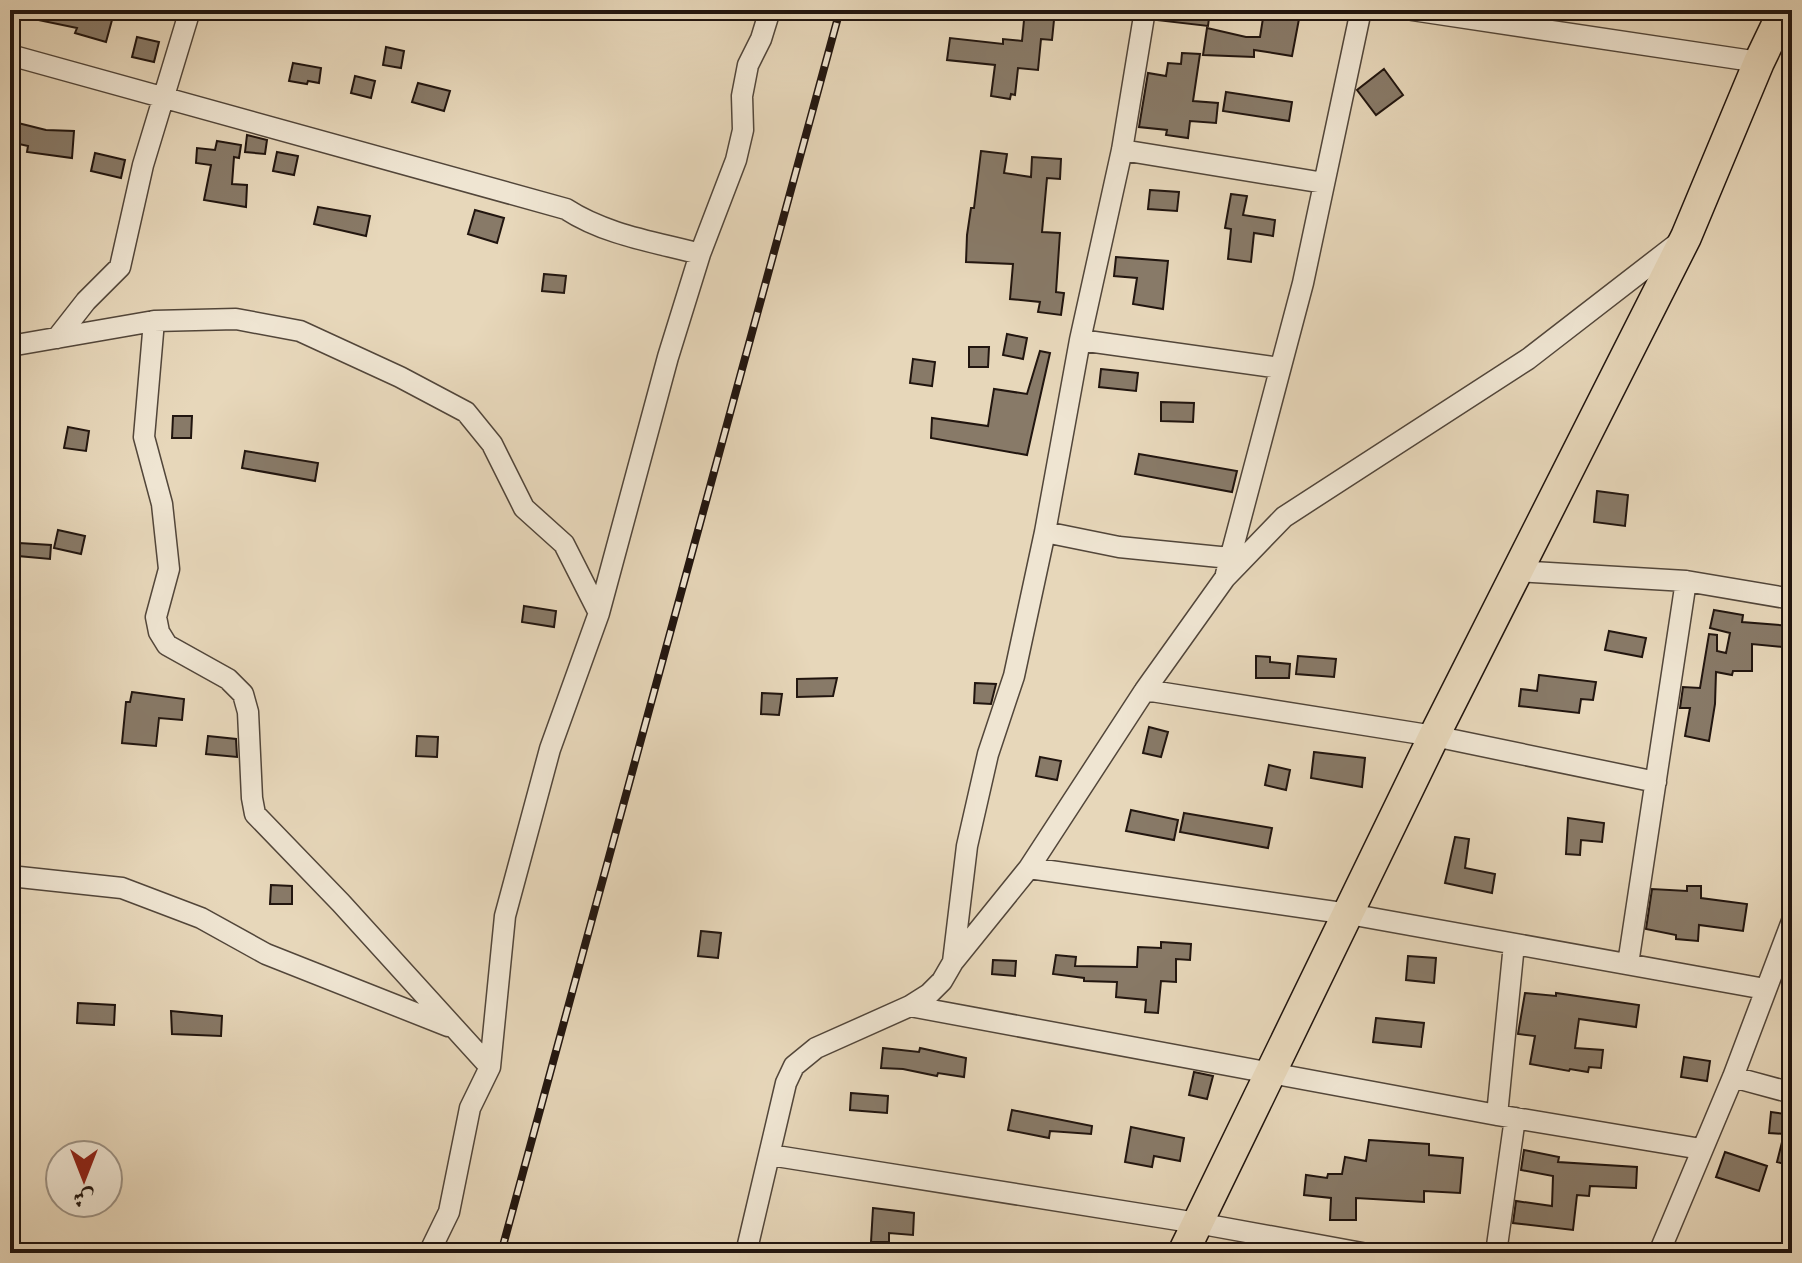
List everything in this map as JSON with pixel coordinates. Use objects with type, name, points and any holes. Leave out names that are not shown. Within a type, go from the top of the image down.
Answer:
[{"type":"main road","points":[[1183,1253],[1434,736],[1686,237],[1784,10]]},
{"type":"street","points":[[57,338],[86,301],[120,267],[143,165],[190,10]]},
{"type":"street","points":[[429,1253],[449,1212],[470,1108],[490,1067],[505,916],[550,749],[599,613],[668,357],[700,254],[736,160],[743,130],[742,96],[748,65],[761,39],[770,10]]},
{"type":"street","points":[[953,962],[967,846],[988,754],[1014,676],[1045,532],[1080,340],[1122,150],[1145,10]]},
{"type":"street","points":[[1225,578],[1303,283],[1361,10]]},
{"type":"street","points":[[1412,10],[1759,62]]},
{"type":"street","points":[[10,55],[566,209],[586,222],[605,229],[700,254]]},
{"type":"street","points":[[1122,150],[1324,183]]},
{"type":"street","points":[[746,1253],[786,1083],[794,1066],[816,1048],[910,1006],[929,994],[1029,868],[1145,690],[1225,578],[1284,517],[1528,359],[1686,237]]},
{"type":"street","points":[[10,346],[154,321],[236,319],[300,331],[400,377],[466,412],[492,444],[524,508],[564,544],[599,613]]},
{"type":"street","points":[[154,321],[144,437],[162,504],[169,569],[156,617],[159,632],[167,645],[228,679],[243,694],[248,712],[255,814],[341,903],[490,1067]]},
{"type":"street","points":[[1080,340],[1280,368]]},
{"type":"street","points":[[1045,532],[1119,547],[1230,558]]},
{"type":"street","points":[[1516,571],[1686,581],[1792,599]]},
{"type":"street","points":[[1628,964],[1686,581]]},
{"type":"street","points":[[1145,690],[1434,736],[1656,782]]},
{"type":"street","points":[[1029,868],[1349,914],[1765,989]]},
{"type":"street","points":[[10,876],[122,888],[201,918],[266,954],[452,1027]]},
{"type":"street","points":[[1659,1253],[1733,1077],[1765,989],[1786,951],[1792,921]]},
{"type":"street","points":[[1496,1253],[1514,944]]},
{"type":"street","points":[[910,1006],[1701,1149]]},
{"type":"street","points":[[1733,1077],[1792,1093]]},
{"type":"street","points":[[770,1155],[1197,1223],[1362,1253]]},
{"type":"building","points":[[20,10],[78,10],[112,20],[106,42],[75,33],[77,28],[19,16]]},
{"type":"building","points":[[1025,10],[1055,10],[1052,40],[1041,39],[1038,70],[1018,68],[1015,95],[1011,94],[1010,99],[991,96],[995,65],[947,60],[950,38],[1003,44],[1003,39],[1022,41]]},
{"type":"building","points":[[1158,10],[1210,10],[1208,26],[1156,20]]},
{"type":"building","points":[[1264,12],[1299,19],[1292,56],[1254,50],[1254,57],[1203,55],[1207,28],[1260,37]]},
{"type":"building","points":[[137,37],[159,42],[154,62],[132,57]]},
{"type":"building","points":[[386,47],[404,51],[401,68],[383,65]]},
{"type":"building","points":[[1182,53],[1200,54],[1193,101],[1218,103],[1216,123],[1190,121],[1188,138],[1166,135],[1167,130],[1139,127],[1148,73],[1166,76],[1168,63],[1181,64]]},
{"type":"building","points":[[293,63],[321,68],[319,83],[289,81]]},
{"type":"building","points":[[1384,69],[1403,95],[1376,115],[1357,90]]},
{"type":"building","points":[[355,76],[375,81],[371,98],[351,93]]},
{"type":"building","points":[[418,83],[450,91],[444,111],[412,102]]},
{"type":"building","points":[[1226,92],[1292,102],[1289,121],[1223,111]]},
{"type":"building","points":[[10,121],[46,130],[74,131],[72,158],[27,152],[28,146],[10,142]]},
{"type":"building","points":[[247,135],[267,140],[265,154],[245,152]]},
{"type":"building","points":[[217,141],[241,145],[239,158],[234,157],[232,184],[247,185],[246,207],[204,200],[211,165],[196,163],[197,148],[215,150]]},
{"type":"building","points":[[981,151],[1007,154],[1004,173],[1031,177],[1032,157],[1061,159],[1060,179],[1047,178],[1042,232],[1060,233],[1056,292],[1064,293],[1061,315],[1038,312],[1040,302],[1010,299],[1013,264],[966,262],[967,235],[971,208],[974,208]]},
{"type":"building","points":[[277,152],[298,156],[294,175],[273,171]]},
{"type":"building","points":[[95,153],[125,160],[121,178],[91,171]]},
{"type":"building","points":[[1150,190],[1179,192],[1177,211],[1148,209]]},
{"type":"building","points":[[1231,194],[1247,196],[1243,215],[1275,220],[1273,236],[1254,233],[1251,262],[1228,259],[1231,229],[1225,228]]},
{"type":"building","points":[[318,207],[370,216],[366,236],[314,224]]},
{"type":"building","points":[[475,210],[504,218],[497,243],[468,234]]},
{"type":"building","points":[[1116,257],[1168,261],[1163,309],[1133,304],[1137,278],[1114,276]]},
{"type":"building","points":[[544,274],[566,276],[564,293],[542,291]]},
{"type":"building","points":[[1007,334],[1027,338],[1023,359],[1003,355]]},
{"type":"building","points":[[969,347],[989,347],[988,367],[969,367]]},
{"type":"building","points":[[1040,351],[1050,353],[1027,455],[931,438],[932,418],[988,426],[994,389],[1027,394]]},
{"type":"building","points":[[913,359],[935,362],[932,386],[910,383]]},
{"type":"building","points":[[1101,369],[1138,373],[1136,391],[1099,387]]},
{"type":"building","points":[[1161,402],[1194,403],[1193,422],[1161,421]]},
{"type":"building","points":[[173,416],[192,416],[191,438],[172,438]]},
{"type":"building","points":[[68,427],[89,431],[86,451],[64,448]]},
{"type":"building","points":[[245,451],[318,463],[315,481],[242,468]]},
{"type":"building","points":[[1139,454],[1237,471],[1232,492],[1135,474]]},
{"type":"building","points":[[1597,491],[1628,495],[1625,526],[1594,522]]},
{"type":"building","points":[[58,530],[85,536],[81,554],[54,548]]},
{"type":"building","points":[[19,543],[51,545],[50,559],[18,556]]},
{"type":"building","points":[[524,606],[556,611],[554,627],[522,622]]},
{"type":"building","points":[[1714,610],[1743,615],[1742,622],[1792,626],[1792,648],[1752,644],[1752,671],[1733,671],[1732,675],[1716,672],[1709,741],[1685,736],[1690,708],[1680,708],[1683,687],[1700,688],[1709,634],[1717,635],[1717,651],[1726,653],[1730,633],[1710,628]]},
{"type":"building","points":[[1609,631],[1646,638],[1642,657],[1605,650]]},
{"type":"building","points":[[1256,656],[1270,657],[1270,662],[1290,664],[1289,678],[1256,678]]},
{"type":"building","points":[[1298,656],[1336,659],[1334,677],[1296,674]]},
{"type":"building","points":[[1539,675],[1596,682],[1593,700],[1581,699],[1579,713],[1519,706],[1521,689],[1537,691]]},
{"type":"building","points":[[837,678],[833,696],[797,697],[797,679]]},
{"type":"building","points":[[975,683],[996,684],[991,704],[974,703]]},
{"type":"building","points":[[132,692],[184,699],[182,720],[159,718],[156,746],[122,743],[126,702],[130,702]]},
{"type":"building","points":[[762,693],[782,694],[779,715],[761,714]]},
{"type":"building","points":[[1149,727],[1168,732],[1161,757],[1143,753]]},
{"type":"building","points":[[208,736],[236,739],[237,757],[206,754]]},
{"type":"building","points":[[417,736],[438,737],[437,757],[416,756]]},
{"type":"building","points":[[1314,752],[1365,758],[1362,787],[1311,778]]},
{"type":"building","points":[[1040,757],[1061,761],[1057,780],[1036,776]]},
{"type":"building","points":[[1269,765],[1290,770],[1286,790],[1265,785]]},
{"type":"building","points":[[1131,810],[1178,820],[1174,840],[1126,831]]},
{"type":"building","points":[[1184,813],[1272,828],[1268,848],[1180,832]]},
{"type":"building","points":[[1568,818],[1604,823],[1602,842],[1581,840],[1580,855],[1566,854]]},
{"type":"building","points":[[1455,837],[1469,839],[1465,868],[1495,874],[1492,893],[1445,883]]},
{"type":"building","points":[[271,885],[292,886],[292,904],[270,904]]},
{"type":"building","points":[[1687,886],[1701,886],[1701,898],[1747,904],[1743,931],[1699,925],[1698,941],[1676,939],[1676,935],[1646,929],[1652,889],[1687,891]]},
{"type":"building","points":[[701,931],[721,933],[718,958],[698,956]]},
{"type":"building","points":[[1161,942],[1191,944],[1190,960],[1176,959],[1176,982],[1161,981],[1158,1013],[1145,1012],[1146,1000],[1116,997],[1117,982],[1084,981],[1084,978],[1053,974],[1056,955],[1076,957],[1075,966],[1137,967],[1138,947],[1161,948]]},
{"type":"building","points":[[1408,956],[1436,958],[1434,983],[1406,980]]},
{"type":"building","points":[[993,960],[1016,961],[1015,976],[992,974]]},
{"type":"building","points":[[1525,993],[1556,996],[1556,993],[1639,1005],[1636,1027],[1579,1019],[1575,1048],[1603,1050],[1601,1068],[1589,1067],[1588,1072],[1569,1071],[1530,1064],[1535,1036],[1518,1034]]},
{"type":"building","points":[[78,1003],[115,1005],[114,1025],[77,1023]]},
{"type":"building","points":[[171,1011],[222,1016],[221,1036],[172,1034]]},
{"type":"building","points":[[1376,1018],[1424,1023],[1421,1047],[1373,1042]]},
{"type":"building","points":[[883,1048],[919,1052],[920,1048],[966,1058],[964,1077],[881,1068]]},
{"type":"building","points":[[1684,1057],[1710,1061],[1707,1081],[1681,1077]]},
{"type":"building","points":[[1194,1072],[1213,1076],[1207,1099],[1189,1095]]},
{"type":"building","points":[[851,1093],[888,1096],[887,1113],[850,1110]]},
{"type":"building","points":[[1012,1110],[1092,1126],[1091,1134],[1050,1131],[1049,1138],[1008,1130]]},
{"type":"building","points":[[1771,1112],[1792,1115],[1792,1166],[1777,1162],[1784,1134],[1769,1133]]},
{"type":"building","points":[[1131,1127],[1184,1138],[1180,1161],[1154,1156],[1152,1167],[1125,1162]]},
{"type":"building","points":[[1369,1140],[1429,1144],[1429,1155],[1463,1158],[1460,1193],[1424,1191],[1424,1202],[1356,1198],[1356,1220],[1330,1220],[1331,1198],[1304,1195],[1306,1175],[1327,1178],[1328,1174],[1342,1174],[1345,1157],[1366,1161]]},
{"type":"building","points":[[1524,1150],[1559,1157],[1558,1162],[1637,1167],[1636,1188],[1590,1186],[1589,1196],[1577,1195],[1573,1230],[1513,1223],[1516,1201],[1552,1206],[1553,1176],[1521,1170]]},
{"type":"building","points":[[1725,1152],[1767,1166],[1759,1191],[1716,1177]]},
{"type":"building","points":[[873,1208],[914,1213],[913,1235],[889,1233],[889,1242],[871,1242]]},
{"type":"railway","points":[[501,1253],[840,10]]}]
